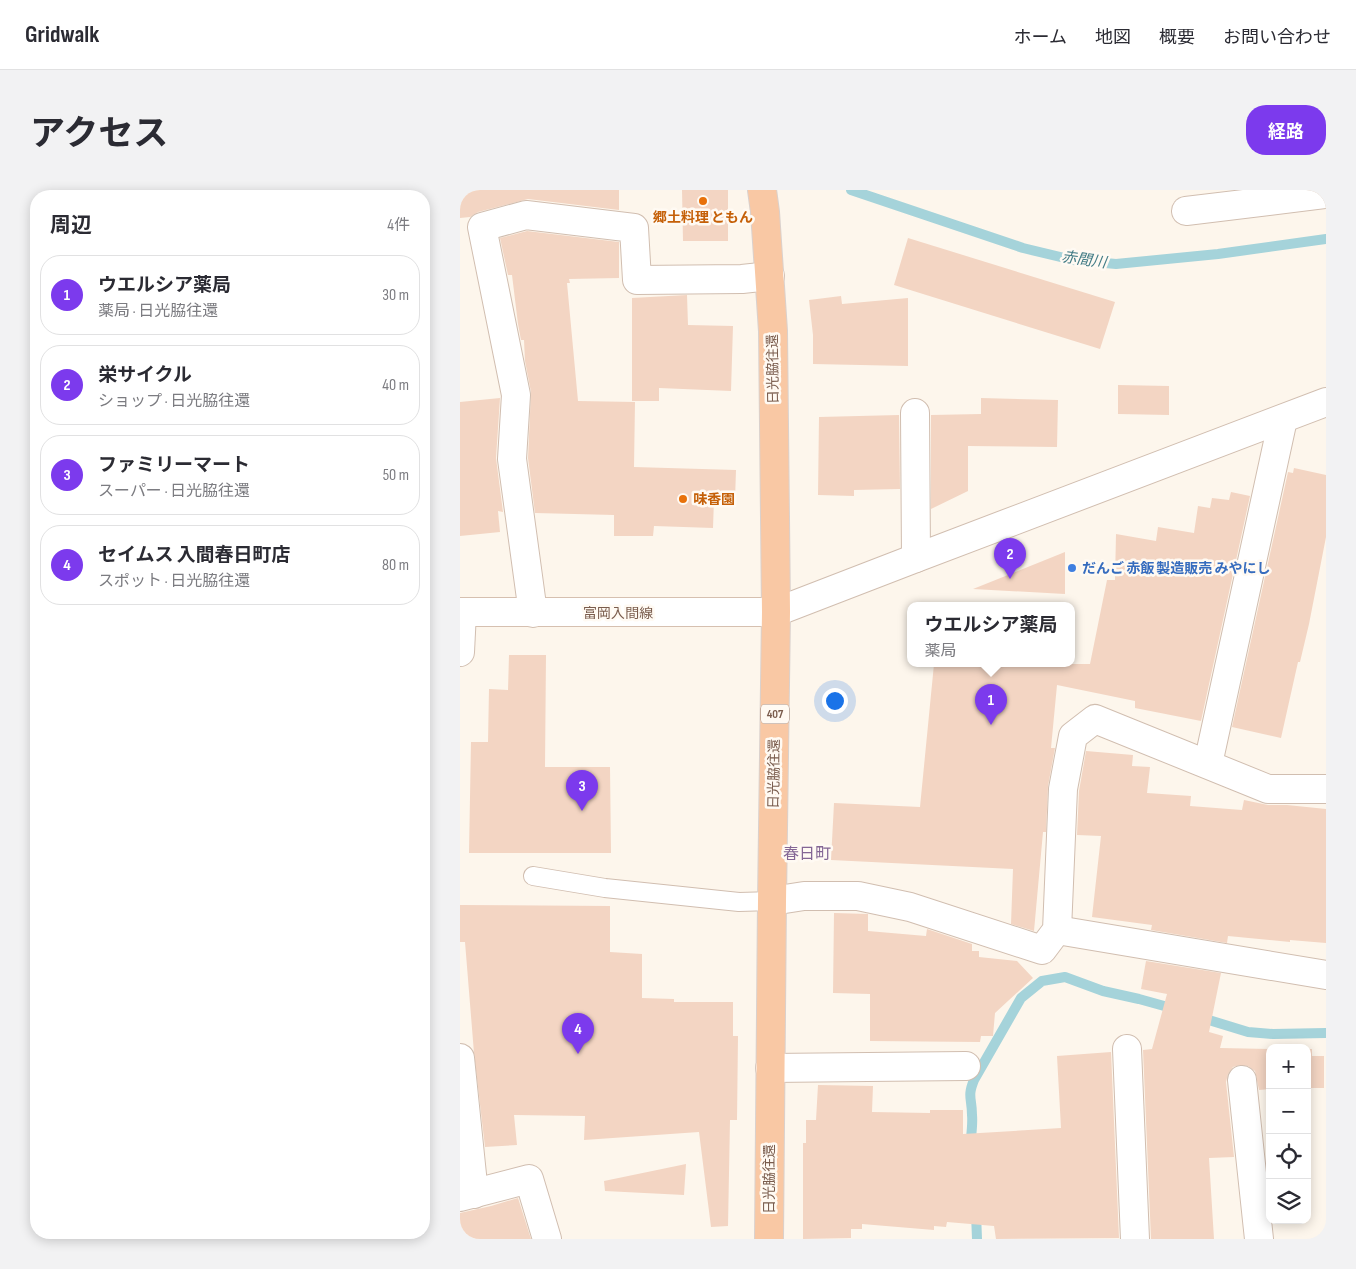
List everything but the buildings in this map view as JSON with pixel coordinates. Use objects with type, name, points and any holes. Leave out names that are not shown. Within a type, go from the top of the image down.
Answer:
[{"type":"highway","name":"日光脇往還","points":[[762,190],[773,331],[776,612],[769,1239]]},
{"type":"street","points":[[1186,211],[1326,194]]},
{"type":"street","points":[[533,613],[512,459],[516,395],[482,227],[526,216],[634,228],[637,280],[742,279],[770,276]]},
{"type":"street","points":[[776,612],[1326,402]]},
{"type":"street","points":[[915,413],[916,558]]},
{"type":"street","points":[[1208,764],[1282,419]]},
{"type":"street","points":[[460,652],[461,612]]},
{"type":"street","name":"富岡入間線","points":[[461,612],[776,612]]},
{"type":"street","points":[[772,901],[804,896],[858,896],[910,907],[1042,950],[1057,930],[1063,789],[1073,736],[1095,720],[1268,789],[1326,788]]},
{"type":"street","points":[[1057,930],[1326,975]]},
{"type":"street","points":[[1127,1049],[1135,1239]]},
{"type":"street","points":[[460,1058],[467,1196],[528,1179],[547,1239]]},
{"type":"street","points":[[770,1068],[966,1066]]},
{"type":"street","points":[[1242,1080],[1259,1239]]},
{"type":"lane","points":[[533,876],[605,888],[739,902],[772,901]]},
{"type":"waterway","name":"赤間川","points":[[851,190],[1023,248],[1073,260],[1116,264],[1218,254],[1326,239]]},
{"type":"waterway","points":[[970,1147],[972,1123],[970,1094],[974,1080],[1021,998],[1042,981],[1065,977],[1103,991],[1175,1009]]},
{"type":"waterway","points":[[1199,1017],[1248,1032],[1273,1034],[1326,1033]]},
{"type":"waterway","points":[[976,1213],[977,1239]]},
{"type":"place","name":"郷土料理 ともん","points":[[703,201]]},
{"type":"place","name":"味香園","points":[[683,499]]},
{"type":"place","name":"だんご 赤飯 製造販売 みやにし","points":[[1072,568]]},
{"type":"place","name":"栄サイクル","points":[[1010,579]]},
{"type":"place","name":"ウエルシア薬局","points":[[991,725]]},
{"type":"place","name":"ファミリーマート","points":[[582,811]]},
{"type":"place","name":"セイムス 入間春日町店","points":[[578,1054]]},
{"type":"district","name":"春日町","points":[[807,854]]}]
